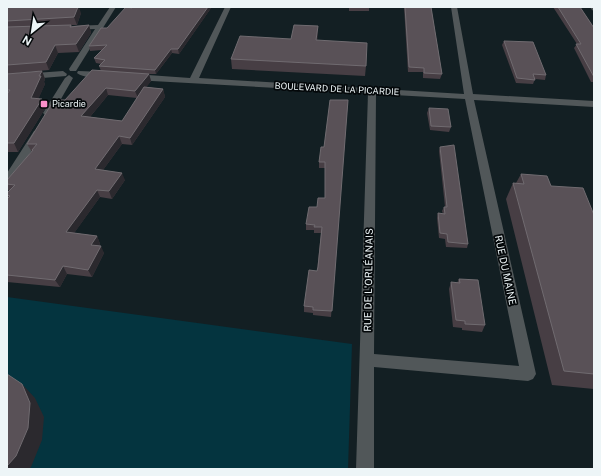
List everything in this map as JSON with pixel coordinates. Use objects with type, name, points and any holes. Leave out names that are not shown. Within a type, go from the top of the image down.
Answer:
[{"type":"street","points":[[7,78],[76,77],[77,71],[113,7]]},
{"type":"street","points":[[193,81],[228,7]]},
{"type":"street","name":"RUE DU MAINE","points":[[367,360],[528,374],[468,96],[454,7]]},
{"type":"street","points":[[62,29],[101,27]]},
{"type":"street","name":"BOULEVARD DE LA PICARDIE","points":[[77,71],[119,76],[193,81],[594,104]]},
{"type":"street","points":[[7,182],[43,122],[66,76]]},
{"type":"street","name":"RUE DE L'ORLÉANAIS","points":[[365,469],[372,92]]},
{"type":"shaded area","points":[[7,297],[352,344],[348,469],[7,469]]},
{"type":"building","points":[[7,7],[78,7],[74,17],[7,21]]},
{"type":"building","points":[[126,7],[208,7],[178,49],[171,49],[155,70],[99,66],[105,60],[94,58],[107,45],[89,46],[101,28],[107,28]]},
{"type":"building","points":[[405,7],[431,7],[442,74],[424,73],[424,68],[409,67]]},
{"type":"building","points":[[558,7],[580,7],[594,28],[594,77],[576,44],[581,44]]},
{"type":"building","points":[[71,25],[70,27],[89,25],[76,44],[55,45],[46,62],[7,65],[7,27]]},
{"type":"building","points":[[294,25],[318,26],[316,40],[367,43],[366,66],[231,59],[240,36],[291,39]]},
{"type":"building","points":[[504,41],[533,42],[546,75],[533,74],[535,80],[517,78]]},
{"type":"building","points":[[92,70],[149,74],[135,91],[106,88],[81,116],[122,121],[144,87],[163,89],[130,138],[119,136],[95,169],[122,173],[109,191],[97,190],[66,232],[97,236],[91,245],[101,246],[88,270],[63,266],[55,280],[7,275],[7,199],[10,196],[7,195],[7,193],[15,185],[7,184],[7,180],[37,144],[27,144],[54,100],[65,100]]},
{"type":"building","points":[[42,71],[31,98],[42,99],[14,143],[7,143],[7,94],[10,90],[7,90],[7,74]]},
{"type":"building","points":[[330,100],[348,100],[332,311],[313,310],[313,307],[304,306],[309,270],[317,271],[318,267],[322,227],[314,227],[315,225],[306,224],[309,207],[317,207],[318,198],[325,198],[325,162],[319,162],[321,147],[324,147]]},
{"type":"building","points":[[429,108],[448,109],[451,127],[431,126]]},
{"type":"building","points":[[454,145],[468,244],[448,242],[447,234],[440,233],[438,213],[445,214],[444,207],[447,207],[440,147]]},
{"type":"building","points":[[521,174],[547,176],[551,186],[583,188],[594,215],[594,374],[564,371],[513,183],[524,184]]},
{"type":"building","points":[[459,279],[478,280],[485,325],[465,324],[465,321],[456,320],[451,282],[460,283]]},
{"type":"building","points":[[7,374],[22,384],[30,403],[28,428],[16,456],[7,466]]},
{"type":"place","name":"Picardie","points":[[44,104]]}]
